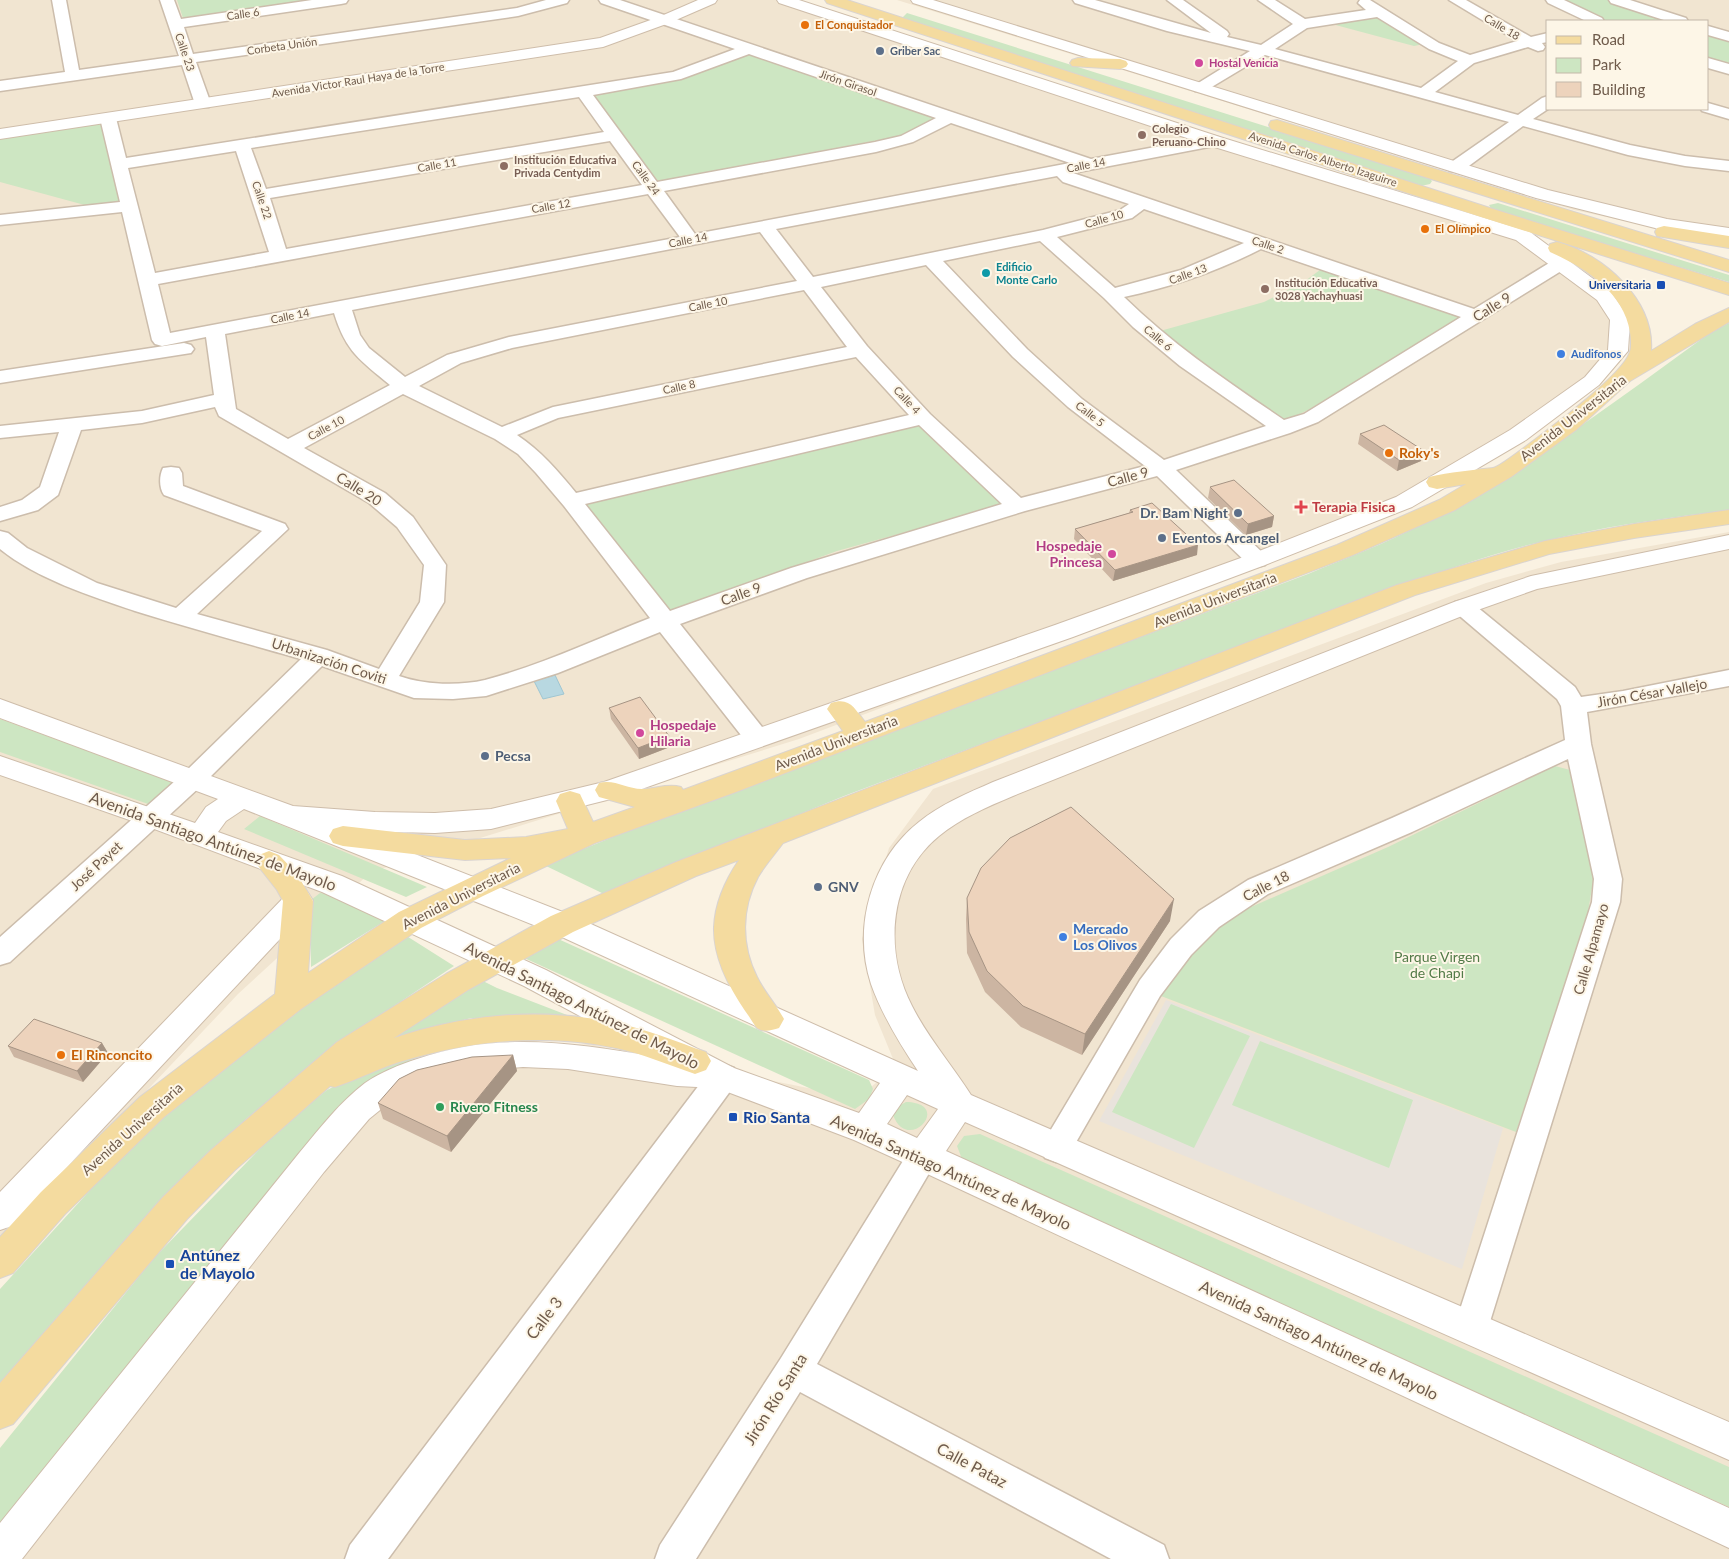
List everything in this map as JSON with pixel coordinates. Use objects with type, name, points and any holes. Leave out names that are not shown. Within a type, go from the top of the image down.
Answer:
[{"type":"main road","name":"Avenida Carlos Alberto Izaguirre","points":[[832,0],[878,7],[1274,143],[1729,289]]},
{"type":"main road","name":"Avenida Carlos Alberto Izaguirre","points":[[878,7],[896,6],[1372,154],[1448,172],[1497,194],[1729,266]]},
{"type":"main road","points":[[1078,63],[1120,64]]},
{"type":"main road","points":[[1347,133],[1372,154]]},
{"type":"main road","points":[[1214,141],[1274,143]]},
{"type":"main road","points":[[1422,192],[1443,186],[1448,172]]},
{"type":"main road","points":[[1497,194],[1478,199],[1474,202],[1482,211],[1523,236],[1561,250],[1586,263],[1607,278],[1626,298],[1641,329],[1640,353],[1623,377],[1592,381]]},
{"type":"main road","points":[[1576,219],[1729,242]]},
{"type":"main road","points":[[1703,238],[1729,234]]},
{"type":"main road","points":[[1523,236],[1580,242]]},
{"type":"main road","name":"Avenida Universitaria","points":[[0,1262],[53,1203],[152,1107],[290,1000],[410,920],[473,888],[585,836],[726,785],[1345,550],[1448,505],[1503,472],[1568,425],[1623,377],[1702,328],[1729,314]]},
{"type":"main road","points":[[1437,482],[1503,472]]},
{"type":"main road","points":[[0,1411],[175,1208],[223,1160],[302,1090],[348,1051],[392,1021],[562,924],[686,869],[1406,590],[1545,548],[1625,532],[1729,517]]},
{"type":"main road","points":[[840,709],[860,734]]},
{"type":"main road","points":[[609,790],[641,799],[726,785]]},
{"type":"main road","points":[[343,836],[466,850],[526,847],[585,836],[570,801]]},
{"type":"main road","points":[[768,1019],[751,996],[730,949],[728,922],[734,901],[748,869],[773,835]]},
{"type":"main road","points":[[269,862],[287,882],[298,901],[290,1000]]},
{"type":"main road","points":[[302,1090],[391,1051],[442,1038],[486,1030],[526,1026],[567,1028],[616,1036],[709,1069]]},
{"type":"street","points":[[59,0],[73,76]]},
{"type":"street","name":"Calle 23","points":[[168,0],[203,104]]},
{"type":"street","name":"Calle 6","points":[[175,24],[341,0]]},
{"type":"street","name":"Corbeta Unión","points":[[0,86],[518,12],[562,0]]},
{"type":"street","name":"Jirón Girasol","points":[[606,0],[1058,155],[1090,164]]},
{"type":"street","name":"Avenida Victor Raul Haya de la Torre","points":[[0,134],[603,42],[664,20],[710,0]]},
{"type":"street","name":"Avenida Carlos Alberto Izaguirre","points":[[784,0],[1214,141],[1523,236],[1565,268]]},
{"type":"street","name":"Avenida Carlos Alberto Izaguirre","points":[[918,0],[1347,133],[1448,172],[1667,225],[1729,234]]},
{"type":"street","points":[[1080,0],[1172,28],[1424,93],[1628,150],[1685,161],[1729,166]]},
{"type":"street","points":[[1121,12],[1176,1],[1192,0]]},
{"type":"street","points":[[1265,0],[1303,24]]},
{"type":"street","points":[[1360,0],[1434,46],[1469,60]]},
{"type":"street","name":"Calle 18","points":[[1456,0],[1530,43],[1546,50]]},
{"type":"street","points":[[1552,0],[1593,20]]},
{"type":"street","points":[[1616,0],[1678,20]]},
{"type":"street","points":[[1176,1],[1210,27],[1239,44]]},
{"type":"street","points":[[1200,88],[1303,24],[1379,12]]},
{"type":"street","points":[[1709,30],[1729,37]]},
{"type":"street","points":[[1424,93],[1469,60],[1546,38]]},
{"type":"street","points":[[119,164],[676,76],[748,49]]},
{"type":"street","points":[[1709,63],[1729,69]]},
{"type":"street","name":"Calle 24","points":[[583,92],[691,240]]},
{"type":"street","points":[[1448,172],[1546,103]]},
{"type":"street","points":[[1709,108],[1729,114]]},
{"type":"street","points":[[108,118],[147,280]]},
{"type":"street","name":"Calle 12","points":[[147,280],[279,254],[876,147],[907,139],[950,118]]},
{"type":"street","name":"Calle 11","points":[[260,195],[614,135]]},
{"type":"street","name":"Calle 14","points":[[147,280],[162,340],[216,337],[341,306],[1214,141]]},
{"type":"street","name":"Calle 22","points":[[242,146],[279,254]]},
{"type":"street","name":"Calle 2","points":[[1060,170],[1069,178],[1477,316]]},
{"type":"street","name":"Calle 10","points":[[289,447],[454,359],[508,343],[1044,236],[1126,214],[1142,203]]},
{"type":"street","points":[[0,220],[129,206]]},
{"type":"street","points":[[764,226],[808,284]]},
{"type":"street","name":"Calle 6","points":[[1044,236],[1111,294],[1140,323],[1187,362],[1283,429]]},
{"type":"street","name":"Calle 13","points":[[1111,294],[1158,285],[1186,276],[1230,259],[1260,242]]},
{"type":"street","name":"Calle 5","points":[[930,259],[1020,353],[1075,403],[1161,468],[1257,560]]},
{"type":"street","name":"Calle 9","points":[[665,621],[799,573],[1017,506],[1161,468],[1283,429],[1311,418],[1477,316],[1565,268]]},
{"type":"street","name":"Avenida Universitaria","points":[[290,816],[435,824],[491,819],[570,801],[609,790],[1064,631],[1257,560],[1404,502],[1518,435],[1592,381],[1618,351],[1620,320],[1613,306],[1604,296],[1565,268]]},
{"type":"street","name":"Calle 4","points":[[808,284],[860,350],[923,418],[1017,506]]},
{"type":"street","points":[[341,306],[350,335],[362,352],[404,386],[432,402],[502,435],[524,450],[544,468],[572,501],[700,669],[757,738]]},
{"type":"street","points":[[0,377],[216,337]]},
{"type":"street","name":"Calle 20","points":[[216,337],[226,412],[377,498],[405,522],[435,565],[432,602],[385,678]]},
{"type":"street","name":"Calle 8","points":[[502,435],[553,412],[860,350]]},
{"type":"street","points":[[0,432],[142,416],[224,398]]},
{"type":"street","points":[[572,501],[923,418]]},
{"type":"street","points":[[0,514],[30,505],[50,490],[72,424]]},
{"type":"street","points":[[171,473],[172,490],[277,529],[180,617]]},
{"type":"street","name":"Urbanización Coviti","points":[[0,538],[20,553],[89,588],[180,617],[318,656],[385,678],[414,690],[453,691],[486,688],[549,667],[665,621]]},
{"type":"street","points":[[959,1102],[909,1030],[894,1002],[880,962],[878,928],[888,886],[902,856],[920,836],[940,820],[966,805],[1003,789],[1463,607],[1531,583],[1729,542]]},
{"type":"street","points":[[1463,607],[1566,693],[1574,706]]},
{"type":"street","name":"José Payet","points":[[0,954],[193,779],[318,656]]},
{"type":"street","name":"Jirón César Vallejo","points":[[1574,706],[1622,699],[1729,678]]},
{"type":"street","name":"Calle Alpamayo","points":[[1472,1328],[1606,902],[1608,879],[1578,744],[1574,706]]},
{"type":"street","points":[[0,708],[242,797],[562,924],[768,1019],[959,1102],[1056,1148],[1472,1328],[1729,1442]]},
{"type":"street","name":"Calle 18","points":[[1056,1148],[1150,988],[1181,947],[1209,919],[1258,888],[1402,825],[1578,744]]},
{"type":"street","name":"Avenida Santiago Antúnez de Mayolo","points":[[0,765],[151,817],[332,884],[534,978],[709,1069],[866,1130],[922,1158],[1729,1528]]},
{"type":"street","points":[[201,836],[216,814],[242,797]]},
{"type":"street","points":[[0,1215],[298,901]]},
{"type":"street","points":[[0,1555],[312,1162],[354,1113],[388,1085],[419,1071],[493,1054],[567,1056],[691,1076],[709,1069]]},
{"type":"street","name":"Calle 3","points":[[364,1559],[709,1069]]},
{"type":"street","points":[[866,1130],[902,1078]]},
{"type":"street","points":[[922,1158],[946,1126],[959,1102]]},
{"type":"street","name":"Jirón Río Santa","points":[[674,1559],[794,1370],[922,1158]]},
{"type":"street","name":"Calle Pataz","points":[[794,1370],[1150,1559]]},
{"type":"shaded area","points":[[0,0],[790,0],[1479,221],[1552,253],[1608,293],[1628,344],[1619,363],[1592,387],[1525,437],[1304,548],[799,739],[371,872],[238,994],[0,1246]]},
{"type":"shaded area","points":[[897,0],[1729,0],[1729,238],[1653,227],[1574,210]]},
{"type":"shaded area","points":[[1729,532],[1729,1559],[0,1559],[306,1130],[437,1054],[589,1044],[858,1098],[896,1066],[875,1015],[862,939],[889,848],[933,789],[1486,583],[1561,562]]},
{"type":"shaded area","points":[[1166,1000],[1503,1128],[1462,1269],[1099,1121]]},
{"type":"green space","points":[[177,0],[314,0],[183,18]]},
{"type":"green space","points":[[1559,0],[1611,0],[1673,20],[1603,20]]},
{"type":"green space","points":[[907,13],[1429,178],[1432,181],[1430,184],[1421,186],[898,18],[903,17]]},
{"type":"green space","points":[[1379,14],[1424,44],[1414,46],[1328,23]]},
{"type":"green space","points":[[1709,32],[1729,39],[1729,66],[1709,60]]},
{"type":"green space","points":[[753,52],[940,117],[905,135],[659,182],[587,93]]},
{"type":"green space","points":[[103,123],[122,207],[103,210],[0,182],[0,138]]},
{"type":"green space","points":[[1498,203],[1729,275],[1729,282],[1492,210],[1489,205]]},
{"type":"green space","points":[[1324,267],[1466,316],[1308,410],[1283,422],[1197,362],[1160,331],[1264,302],[1305,281]]},
{"type":"green space","points":[[1729,323],[1729,510],[1627,524],[1567,536],[1500,553],[1435,574],[844,796],[604,894],[544,865],[645,824],[1308,574],[1394,538],[1460,503],[1533,458],[1605,409],[1710,333]]},
{"type":"green space","points":[[920,423],[1007,504],[837,551],[670,612],[583,500]]},
{"type":"green space","points":[[0,719],[176,783],[151,805],[0,752]]},
{"type":"green space","name":"Parque Virgen de Chapi","points":[[1555,766],[1570,770],[1594,876],[1587,918],[1516,1132],[1161,996],[1193,953],[1221,925],[1251,907],[1388,847]]},
{"type":"green space","points":[[260,816],[427,887],[406,897],[244,829]]},
{"type":"green space","points":[[320,893],[333,895],[388,919],[311,967],[310,906],[311,900]]},
{"type":"green space","points":[[405,935],[454,966],[370,1022],[310,1066],[246,1119],[199,1162],[0,1389],[0,1289],[155,1119],[260,1034]]},
{"type":"green space","points":[[556,938],[869,1080],[873,1089],[869,1099],[855,1109],[522,957]]},
{"type":"green space","points":[[483,981],[593,1025],[549,1018],[471,1018],[388,1040]]},
{"type":"green space","points":[[1171,1004],[1250,1036],[1194,1148],[1112,1112]]},
{"type":"green space","points":[[1260,1041],[1413,1100],[1389,1168],[1232,1105]]},
{"type":"green space","points":[[452,1047],[456,1053],[385,1077],[0,1526],[0,1448],[154,1258],[281,1127],[327,1090],[353,1077],[403,1058]]},
{"type":"green space","points":[[906,1102],[920,1104],[926,1110],[927,1117],[923,1124],[916,1129],[908,1130],[900,1126],[893,1115],[897,1107]]},
{"type":"green space","points":[[980,1134],[1729,1467],[1729,1507],[962,1159],[957,1146],[964,1136]]},
{"type":"water","points":[[555,675],[564,694],[543,699],[534,681]]},
{"type":"building","points":[[1384,425],[1424,451],[1399,460],[1360,434]]},
{"type":"building","points":[[1234,480],[1274,516],[1248,524],[1210,487]]},
{"type":"building","points":[[1152,503],[1198,545],[1115,570],[1075,529],[1133,512],[1130,510]]},
{"type":"building","name":"Hospedaje Hilaria","points":[[640,697],[669,736],[638,748],[609,708]]},
{"type":"building","name":"Mercado Los Olivos","points":[[1071,807],[1174,899],[1085,1034],[1023,1006],[987,971],[969,932],[967,898],[981,868],[1010,838]]},
{"type":"building","name":"El Rinconcito","points":[[34,1019],[102,1043],[77,1071],[8,1046]]},
{"type":"building","name":"Rivero Fitness","points":[[513,1055],[447,1136],[378,1103],[399,1079],[417,1070],[472,1057]]},
{"type":"place","name":"El Conquistador","points":[[805,25]]},
{"type":"place","name":"Griber Sac","points":[[880,51]]},
{"type":"place","name":"Hostal Venicia","points":[[1199,63]]},
{"type":"place","name":"Colegio Peruano-Chino","points":[[1142,135]]},
{"type":"place","name":"Institución Educativa Privada Centydim","points":[[504,166]]},
{"type":"place","name":"El Olímpico","points":[[1425,229]]},
{"type":"place","name":"Edificio Monte Carlo","points":[[986,273]]},
{"type":"place","name":"Universitaria","points":[[1661,285]]},
{"type":"place","name":"Institución Educativa 3028 Yachayhuasi","points":[[1265,289]]},
{"type":"place","name":"Audifonos","points":[[1561,354]]},
{"type":"place","name":"Roky's","points":[[1389,453]]},
{"type":"place","name":"Terapia Fisica","points":[[1301,507]]},
{"type":"place","name":"Dr. Bam Night","points":[[1238,513]]},
{"type":"place","name":"Eventos Arcangel","points":[[1162,538]]},
{"type":"place","name":"Hospedaje Princesa","points":[[1112,554]]},
{"type":"place","name":"Hospedaje Hilaria","points":[[640,733]]},
{"type":"place","name":"Pecsa","points":[[485,756]]},
{"type":"place","name":"GNV","points":[[818,887]]},
{"type":"place","name":"Mercado Los Olivos","points":[[1063,937]]},
{"type":"place","name":"El Rinconcito","points":[[61,1055]]},
{"type":"place","name":"Rivero Fitness","points":[[440,1107]]},
{"type":"place","name":"Rio Santa","points":[[733,1117]]},
{"type":"place","name":"Antúnez de Mayolo","points":[[170,1264]]}]
